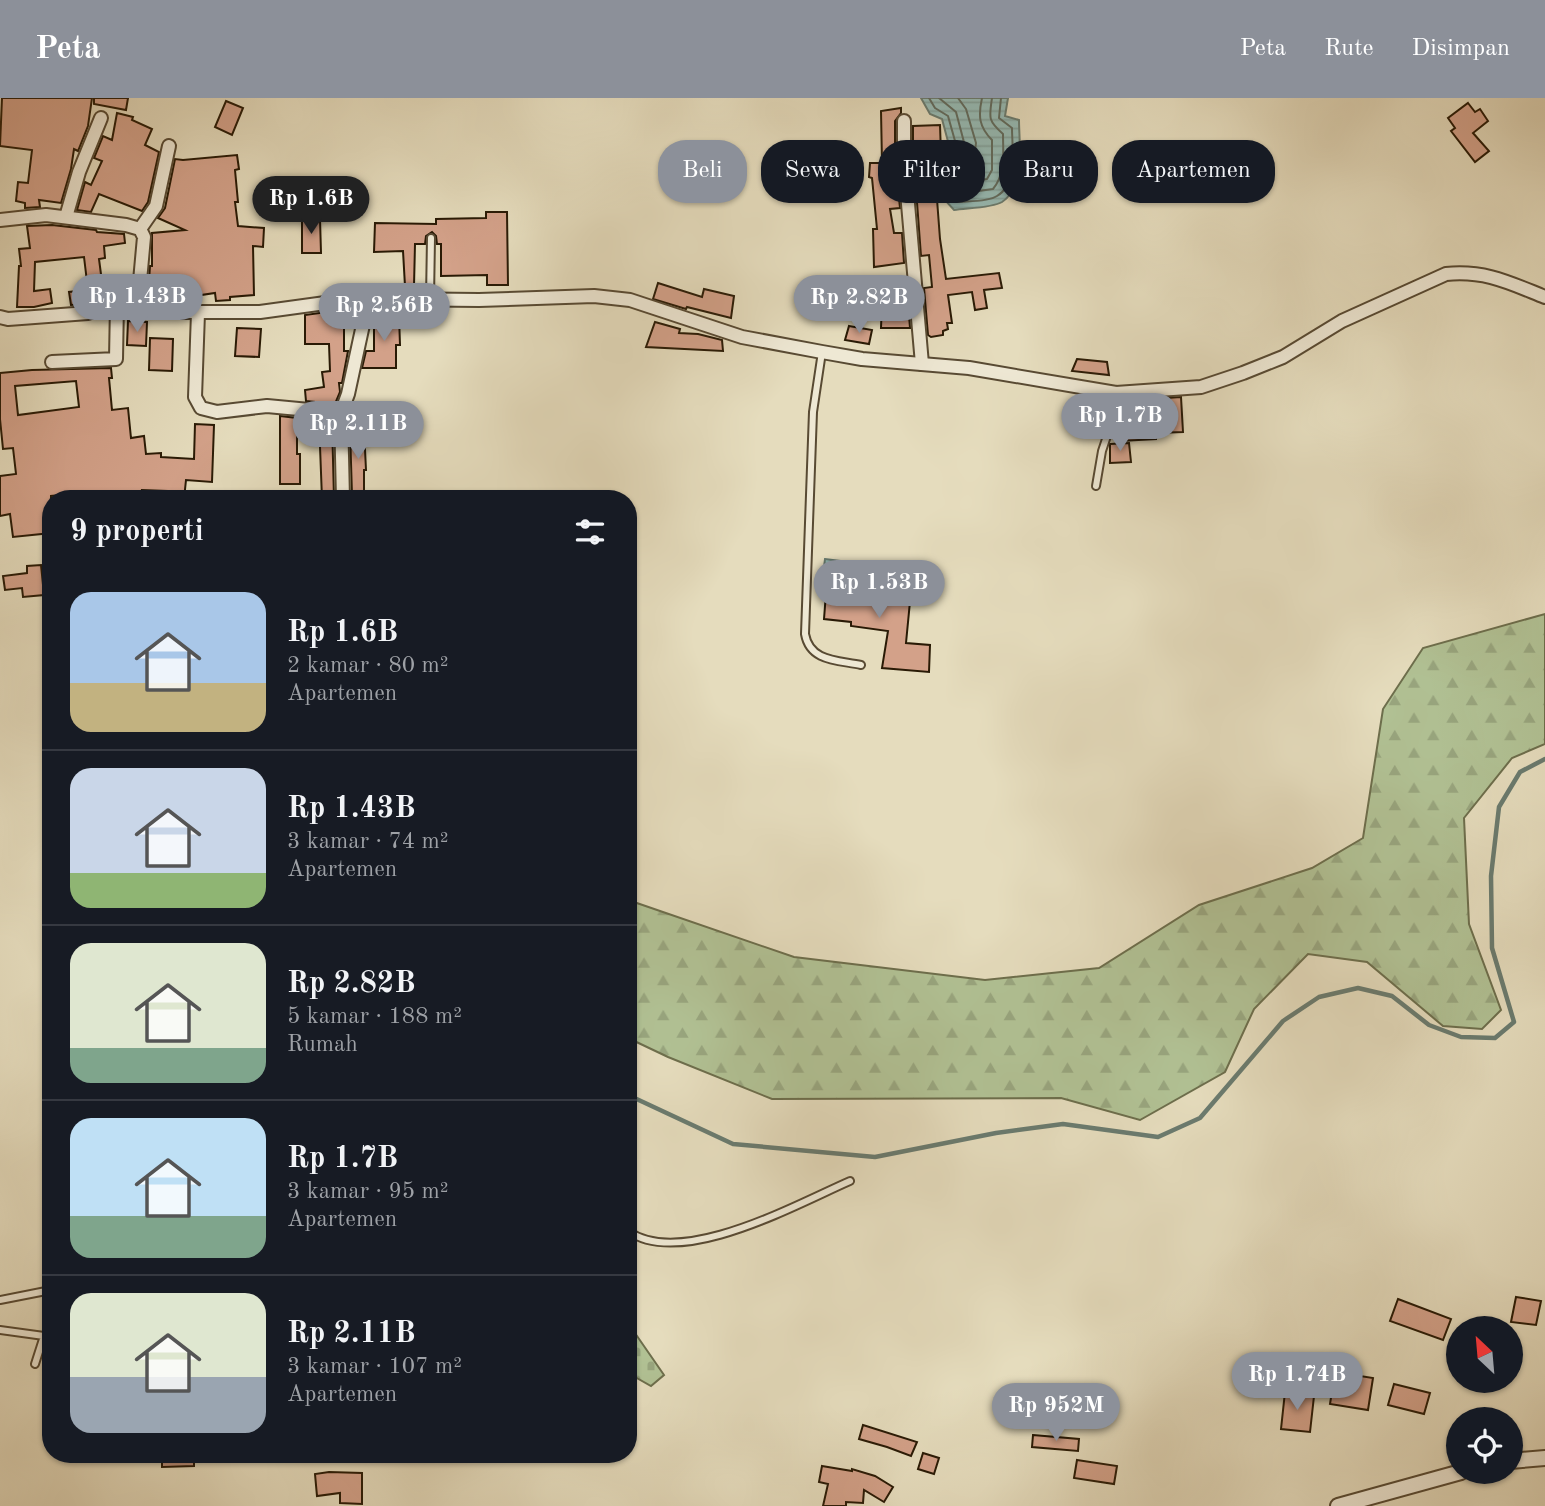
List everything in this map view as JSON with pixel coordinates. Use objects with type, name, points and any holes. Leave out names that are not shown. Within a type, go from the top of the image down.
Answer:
[{"type":"street","points":[[66,217],[79,172],[101,118]]},
{"type":"street","points":[[904,121],[904,159],[922,364]]},
{"type":"street","points":[[140,229],[156,206],[169,146]]},
{"type":"street","points":[[0,220],[46,215],[140,229],[144,237],[137,295],[138,303],[143,309]]},
{"type":"street","points":[[0,317],[65,316],[100,311],[117,303],[165,313],[198,313],[260,312],[369,296],[384,299],[479,300],[594,296],[630,300],[743,337],[822,352],[969,368],[1116,393],[1201,387],[1243,373],[1283,356],[1342,321],[1446,274],[1465,272],[1491,276],[1545,297]]},
{"type":"street","points":[[343,490],[341,413],[348,394],[369,296]]},
{"type":"street","points":[[52,362],[116,359],[117,303]]},
{"type":"street","points":[[198,313],[194,397],[201,408],[217,412],[267,406],[341,413]]},
{"type":"street","points":[[1523,1460],[1545,1458]]},
{"type":"street","points":[[1338,1506],[1446,1476]]},
{"type":"lane","points":[[430,298],[431,238]]},
{"type":"lane","points":[[822,352],[813,412],[805,634],[808,646],[820,657],[861,665]]},
{"type":"lane","points":[[1096,486],[1116,393]]},
{"type":"lane","points":[[637,1235],[655,1244],[704,1239],[758,1222],[850,1181]]},
{"type":"lane","points":[[0,1300],[42,1292]]},
{"type":"lane","points":[[0,1330],[42,1336]]},
{"type":"lane","points":[[35,1364],[42,1342]]},
{"type":"green space","points":[[1545,614],[1545,744],[1512,758],[1464,818],[1469,924],[1501,1010],[1482,1029],[1443,1026],[1367,962],[1308,954],[1254,1009],[1225,1072],[1140,1120],[1061,1098],[772,1099],[637,1042],[637,903],[794,957],[985,980],[1099,968],[1199,905],[1312,868],[1363,838],[1383,709],[1423,648]]},
{"type":"green space","points":[[637,1336],[664,1375],[651,1386],[637,1378]]},
{"type":"water","points":[[921,98],[1008,98],[1005,116],[1019,120],[1020,140],[999,140],[1000,203],[954,210],[948,203],[985,203],[985,140],[948,140],[942,119],[930,114]]},
{"type":"water","points":[[825,559],[857,563],[855,579],[823,575]]},
{"type":"building","points":[[2,98],[92,98],[88,126],[78,151],[74,149],[61,203],[39,200],[40,207],[25,208],[25,203],[16,201],[18,182],[28,183],[32,150],[0,146]]},
{"type":"building","points":[[94,98],[128,98],[126,110],[94,104]]},
{"type":"building","points":[[226,101],[243,108],[232,135],[215,127]]},
{"type":"building","points":[[1468,103],[1475,112],[1480,109],[1488,121],[1473,133],[1489,151],[1475,162],[1451,131],[1455,128],[1448,118]]},
{"type":"building","points":[[901,108],[895,121],[895,140],[882,140],[881,111]]},
{"type":"building","points":[[117,113],[133,117],[132,120],[152,129],[145,145],[159,152],[148,202],[142,211],[99,194],[91,212],[77,210],[85,182],[91,185],[102,161],[94,158],[103,136],[112,140]]},
{"type":"building","points":[[940,125],[940,140],[913,140],[913,126]]},
{"type":"building","points":[[237,155],[239,169],[235,170],[238,202],[235,202],[238,226],[264,228],[263,247],[253,246],[254,295],[216,301],[215,293],[168,300],[167,294],[148,296],[152,233],[185,230],[158,218],[165,208],[175,159]]},
{"type":"building","points":[[870,163],[878,163],[878,203],[900,203],[900,208],[890,209],[894,233],[902,233],[904,263],[874,267],[873,229],[877,229],[872,178],[869,177]]},
{"type":"building","points":[[917,203],[937,203],[946,279],[999,273],[1002,288],[984,290],[987,308],[975,310],[972,292],[948,295],[952,323],[947,323],[948,329],[943,331],[943,335],[931,337],[928,335],[924,288],[932,287],[929,255],[921,256]]},
{"type":"building","points":[[486,212],[507,212],[508,285],[487,285],[487,275],[441,276],[441,244],[437,244],[436,236],[432,232],[426,236],[425,244],[415,244],[414,286],[405,286],[403,251],[374,252],[375,223],[436,224],[436,219],[486,218]]},
{"type":"building","points":[[320,219],[321,253],[302,253],[302,220]]},
{"type":"building","points":[[52,225],[124,234],[125,243],[104,246],[105,258],[99,259],[102,282],[131,278],[130,293],[71,305],[69,292],[88,290],[84,257],[35,262],[34,291],[50,289],[52,303],[17,307],[21,266],[19,249],[30,248],[27,226]]},
{"type":"building","points":[[658,283],[702,297],[704,289],[734,296],[731,318],[653,299]]},
{"type":"building","points":[[882,302],[908,303],[910,328],[881,328]]},
{"type":"building","points":[[344,311],[344,351],[348,351],[342,383],[339,383],[340,392],[335,404],[306,401],[305,390],[324,387],[322,372],[330,371],[329,344],[305,344],[305,315]]},
{"type":"building","points":[[374,316],[399,316],[400,345],[396,345],[396,368],[362,368],[366,351],[374,351]]},
{"type":"building","points":[[128,321],[147,322],[146,346],[127,345]]},
{"type":"building","points":[[655,322],[680,329],[679,333],[722,340],[723,351],[646,347]]},
{"type":"building","points":[[849,326],[872,330],[869,344],[845,340]]},
{"type":"building","points":[[237,328],[261,329],[259,357],[235,356]]},
{"type":"building","points":[[150,338],[173,339],[172,371],[149,370]]},
{"type":"building","points":[[1077,359],[1107,362],[1109,375],[1072,371]]},
{"type":"building","points":[[111,368],[112,378],[109,378],[112,410],[128,408],[131,438],[144,436],[146,454],[161,453],[161,457],[194,459],[195,424],[214,425],[212,482],[186,480],[185,490],[42,490],[42,534],[13,537],[10,514],[0,516],[0,476],[16,474],[13,448],[3,449],[0,373]],"holes":[[[76,381],[79,407],[18,415],[15,386]]]},
{"type":"building","points":[[1181,397],[1183,432],[1156,433],[1156,439],[1121,441],[1120,401]]},
{"type":"building","points":[[280,416],[297,418],[300,484],[280,484]]},
{"type":"building","points":[[319,420],[332,421],[334,490],[322,490]]},
{"type":"building","points":[[364,429],[364,490],[352,490],[350,430]]},
{"type":"building","points":[[1129,443],[1131,462],[1110,463],[1110,444]]},
{"type":"building","points":[[41,565],[42,595],[23,597],[22,588],[5,590],[3,576],[27,573],[27,566]]},
{"type":"building","points":[[827,580],[911,591],[906,643],[930,645],[929,672],[882,668],[888,631],[824,619]]},
{"type":"building","points":[[1516,1297],[1541,1301],[1536,1325],[1523,1323],[1523,1316],[1512,1316]]},
{"type":"building","points":[[1398,1299],[1446,1317],[1446,1332],[1443,1340],[1390,1321]]},
{"type":"building","points":[[1335,1372],[1373,1378],[1368,1410],[1330,1404]]},
{"type":"building","points":[[1394,1384],[1430,1393],[1424,1414],[1388,1405]]},
{"type":"building","points":[[1285,1392],[1314,1396],[1310,1432],[1281,1429]]},
{"type":"building","points":[[863,1425],[917,1442],[911,1456],[859,1439]]},
{"type":"building","points":[[1033,1435],[1079,1439],[1078,1451],[1032,1447]]},
{"type":"building","points":[[923,1453],[939,1458],[934,1474],[918,1469]]},
{"type":"building","points":[[1077,1460],[1117,1466],[1114,1484],[1074,1478]]},
{"type":"building","points":[[162,1463],[194,1463],[194,1466],[162,1467]]},
{"type":"building","points":[[822,1466],[852,1469],[875,1476],[893,1487],[884,1502],[864,1490],[863,1503],[846,1502],[846,1506],[823,1506],[828,1484],[819,1482]]},
{"type":"building","points":[[362,1473],[362,1504],[340,1503],[340,1493],[317,1496],[315,1474]]},
{"type":"waterway","points":[[637,1099],[733,1144],[875,1157],[996,1133],[1063,1124],[1158,1137],[1200,1118],[1283,1021],[1319,997],[1358,988],[1392,996],[1429,1025],[1461,1037],[1495,1038],[1514,1022],[1492,948],[1491,876],[1499,807],[1520,772],[1545,759]]}]
